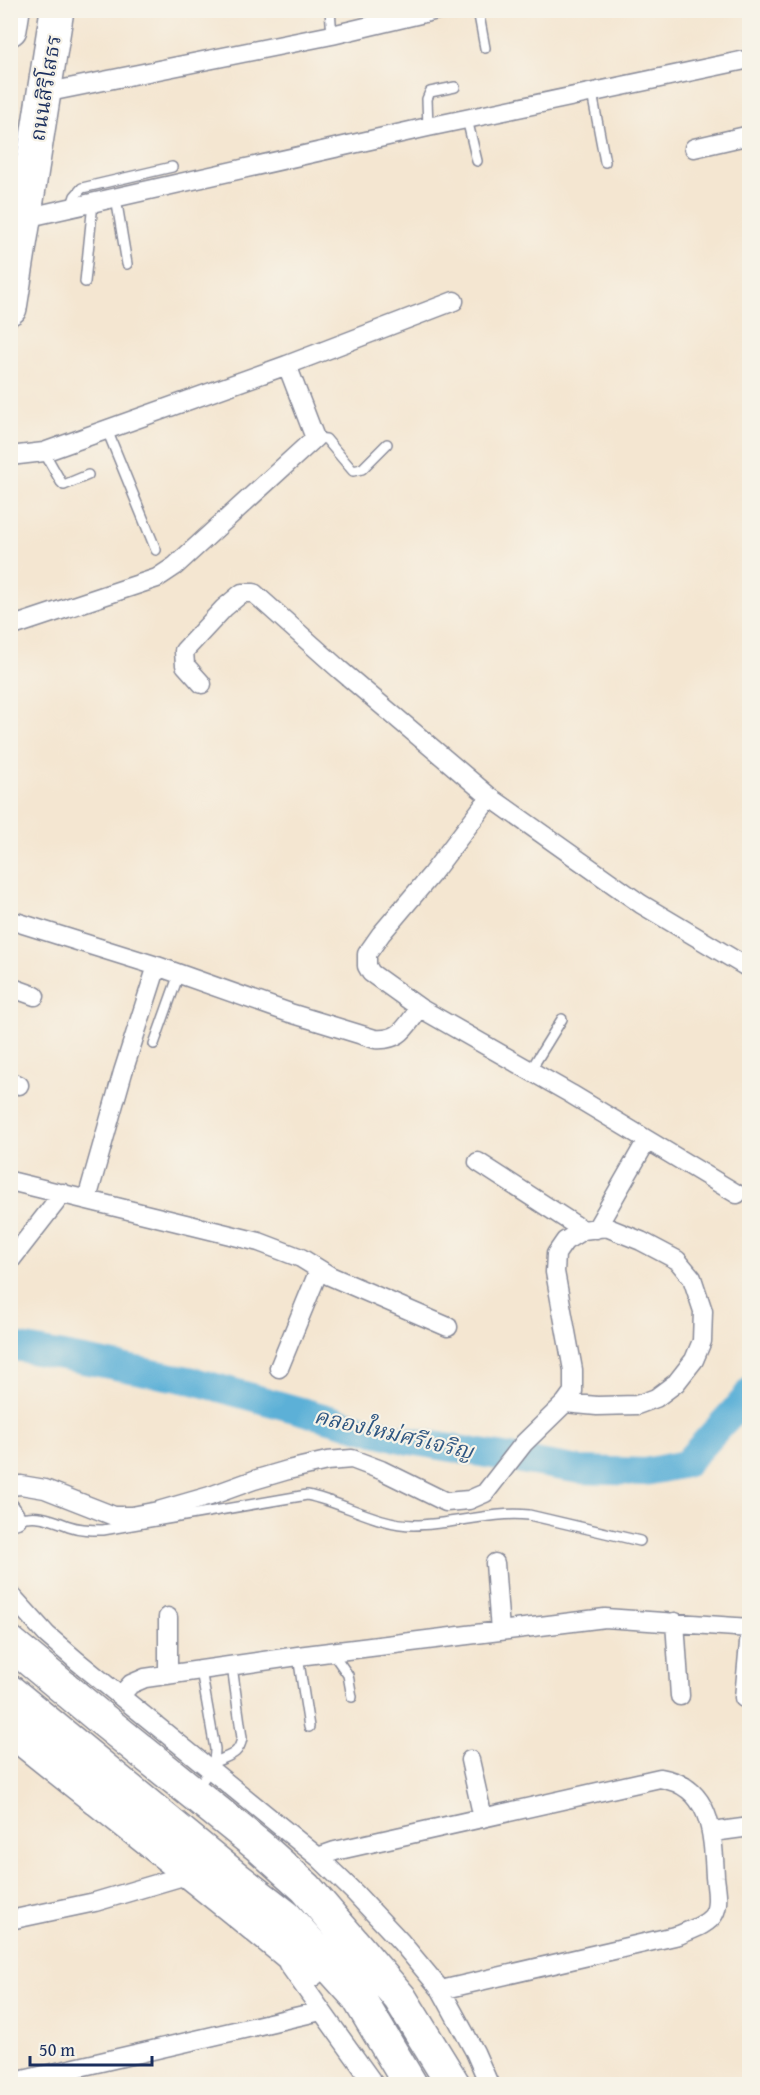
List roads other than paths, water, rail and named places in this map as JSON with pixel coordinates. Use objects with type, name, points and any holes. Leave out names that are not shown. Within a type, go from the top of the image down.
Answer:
[{"type":"highway","name":"ถนนสิริโสธร","points":[[10,29],[13,10]]},
{"type":"highway","name":"ถนนสิริโสธร","points":[[10,308],[57,10]]},
{"type":"highway","points":[[10,1643],[206,1775],[259,1846],[306,1888],[400,1998],[453,2085]]},
{"type":"highway","points":[[10,1692],[286,1917],[358,1997],[410,2085]]},
{"type":"highway","points":[[10,1729],[271,1936],[316,1974],[351,2010],[379,2030]]},
{"type":"street","points":[[45,93],[332,35],[437,10]]},
{"type":"street","points":[[25,218],[428,127],[750,59]]},
{"type":"street","points":[[694,148],[750,135]]},
{"type":"street","points":[[10,456],[44,452],[287,365],[453,301]]},
{"type":"street","points":[[10,627],[157,578],[175,566],[315,438],[287,365]]},
{"type":"street","points":[[202,684],[185,664],[184,651],[224,608],[242,593],[254,593],[339,669],[490,797],[640,904],[750,969]]},
{"type":"street","points":[[490,797],[367,954],[367,966],[371,973],[420,1008],[737,1194]]},
{"type":"street","points":[[10,920],[157,966],[290,1013],[375,1039],[396,1038],[420,1008]]},
{"type":"street","points":[[87,1199],[123,1072],[157,966]]},
{"type":"street","points":[[10,987],[35,996]]},
{"type":"street","points":[[590,1229],[647,1140]]},
{"type":"street","points":[[478,1162],[590,1229]]},
{"type":"street","points":[[10,1181],[260,1242],[301,1258],[330,1276],[448,1327]]},
{"type":"street","points":[[10,1261],[63,1193]]},
{"type":"street","points":[[10,1486],[21,1485],[45,1489],[114,1516],[132,1516],[169,1508],[254,1480],[327,1461],[352,1459],[381,1470],[447,1502],[469,1500],[485,1494],[524,1443],[565,1403],[573,1392],[574,1377],[555,1272],[556,1254],[565,1241],[590,1229],[606,1227],[677,1260],[692,1278],[703,1311],[702,1341],[694,1360],[676,1383],[656,1398],[637,1406],[565,1403]]},
{"type":"street","points":[[279,1368],[319,1270]]},
{"type":"street","points":[[495,1563],[500,1631]]},
{"type":"street","points":[[10,1594],[47,1635],[120,1696],[206,1775],[318,1857],[363,1901],[441,1990],[475,2052],[489,2085]]},
{"type":"street","points":[[168,1617],[168,1675]]},
{"type":"street","points":[[120,1696],[131,1684],[145,1678],[298,1656],[606,1618],[750,1630],[744,1698]]},
{"type":"street","points":[[675,1622],[680,1696]]},
{"type":"street","points":[[470,1760],[483,1818]]},
{"type":"street","points":[[318,1857],[335,1851],[660,1778],[675,1780],[700,1800],[713,1832],[717,1902],[714,1915],[699,1927],[679,1935],[441,1990]]},
{"type":"street","points":[[713,1832],[750,1827]]},
{"type":"street","points":[[10,1920],[95,1902],[190,1874]]},
{"type":"street","points":[[271,1936],[294,1973],[355,2054],[374,2085]]},
{"type":"street","points":[[10,2084],[321,2011]]},
{"type":"lane","points":[[330,10],[332,35]]},
{"type":"lane","points":[[478,10],[485,48]]},
{"type":"lane","points":[[428,127],[426,108],[430,92],[455,87]]},
{"type":"lane","points":[[592,93],[605,162]]},
{"type":"lane","points":[[467,119],[477,161]]},
{"type":"lane","points":[[71,208],[75,196],[82,188],[172,167]]},
{"type":"lane","points":[[116,198],[127,264]]},
{"type":"lane","points":[[85,282],[93,203]]},
{"type":"lane","points":[[107,429],[156,550]]},
{"type":"lane","points":[[315,438],[326,439],[353,471],[357,472],[387,444]]},
{"type":"lane","points":[[44,452],[64,484],[88,475]]},
{"type":"lane","points":[[154,1044],[179,974]]},
{"type":"lane","points":[[530,1071],[562,1019]]},
{"type":"lane","points":[[12,1516],[38,1515],[70,1526],[88,1530],[103,1530],[307,1495],[362,1514],[403,1524],[431,1523],[512,1513],[640,1541]]},
{"type":"lane","points":[[332,1652],[348,1675],[352,1697]]},
{"type":"lane","points":[[298,1656],[309,1727]]},
{"type":"lane","points":[[206,1775],[240,1748],[243,1738],[232,1666]]},
{"type":"lane","points":[[201,1670],[215,1749],[206,1775]]},
{"type":"waterway","name":"คลองใหม่ศรีเจริญ","points":[[10,1346],[194,1381],[405,1440],[580,1470],[645,1472],[685,1464],[750,1391]]}]
